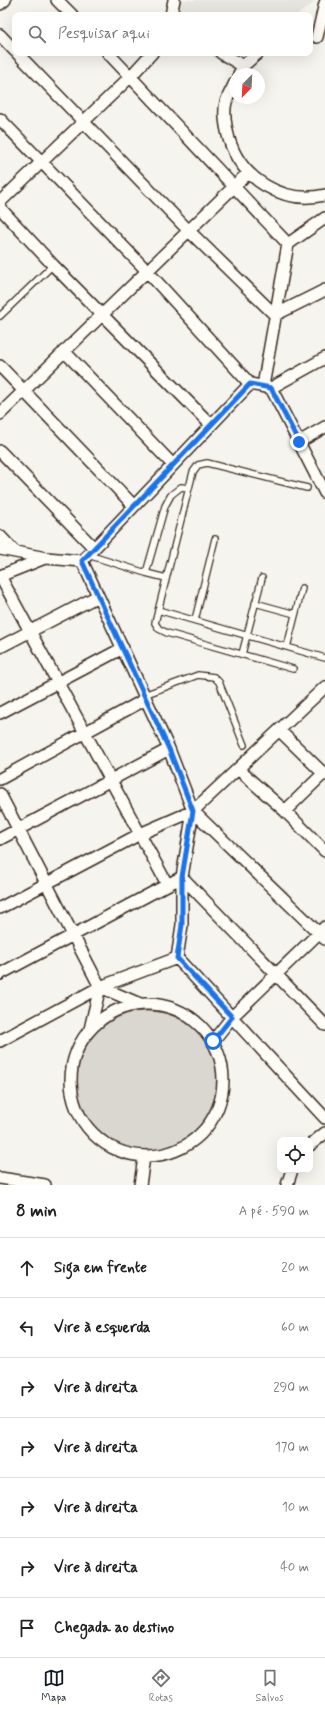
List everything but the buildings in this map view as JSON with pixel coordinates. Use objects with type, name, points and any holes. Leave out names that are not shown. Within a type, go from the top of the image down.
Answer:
[{"type":"street","points":[[0,4],[4,0]]},
{"type":"street","points":[[57,0],[69,12]]},
{"type":"street","points":[[172,12],[174,0]]},
{"type":"street","points":[[317,38],[325,3]]},
{"type":"street","points":[[0,35],[12,48]]},
{"type":"street","points":[[20,56],[188,230],[275,315]]},
{"type":"street","points":[[111,56],[288,244]]},
{"type":"street","points":[[0,202],[84,122],[149,56]]},
{"type":"street","points":[[225,56],[239,68]]},
{"type":"street","points":[[243,68],[255,56]]},
{"type":"street","points":[[229,96],[226,103],[226,128],[233,152],[248,172],[264,185],[283,194],[303,197],[325,194]]},
{"type":"street","points":[[0,119],[147,271],[250,384],[267,387],[325,358]]},
{"type":"street","points":[[0,414],[248,172]]},
{"type":"street","points":[[0,208],[53,265],[211,425]]},
{"type":"street","points":[[325,218],[288,244],[275,315],[267,387],[299,442],[325,493]]},
{"type":"street","points":[[275,315],[325,290]]},
{"type":"street","points":[[64,351],[173,465]]},
{"type":"street","points":[[0,366],[134,506]]},
{"type":"street","points":[[0,550],[46,558],[88,555],[250,384]]},
{"type":"street","points":[[299,442],[325,427]]},
{"type":"street","points":[[0,450],[88,555],[98,596],[169,749],[193,811],[323,932],[232,1017],[213,1041]]},
{"type":"street","points":[[0,536],[15,552]]},
{"type":"street","points":[[46,558],[0,576],[29,631],[86,731],[167,884]]},
{"type":"street","points":[[0,647],[98,596]]},
{"type":"street","points":[[0,713],[123,648]]},
{"type":"street","points":[[0,908],[140,834],[193,811],[325,688]]},
{"type":"street","points":[[0,778],[145,697]]},
{"type":"street","points":[[279,730],[324,774],[285,811]]},
{"type":"street","points":[[0,839],[169,749]]},
{"type":"street","points":[[238,769],[285,811],[325,851]]},
{"type":"street","points":[[0,794],[100,988],[90,1029]]},
{"type":"street","points":[[177,958],[182,925],[182,877],[193,811]]},
{"type":"street","points":[[0,974],[182,877]]},
{"type":"street","points":[[182,877],[325,1025]]},
{"type":"street","points":[[0,1041],[100,988],[177,958]]},
{"type":"street","points":[[177,958],[325,1118]]},
{"type":"street","points":[[100,988],[140,1004]]},
{"type":"street","points":[[140,1004],[161,1005],[182,1012],[199,1024],[213,1041],[222,1063],[224,1086],[219,1109],[215,1116],[206,1130],[189,1145],[167,1155],[144,1157],[120,1152],[98,1139],[82,1121],[72,1098],[71,1074],[77,1050],[90,1029],[104,1017],[121,1008],[140,1004]]},
{"type":"street","points":[[313,1143],[325,1133]]},
{"type":"street","points":[[140,1185],[144,1157]]},
{"type":"street","points":[[287,1185],[291,1173]]},
{"type":"street","points":[[0,1178],[45,1185]]},
{"type":"lane","points":[[0,316],[53,265]]},
{"type":"lane","points":[[293,669],[159,630],[155,623],[193,472],[198,465],[206,463],[307,488]]},
{"type":"lane","points":[[146,573],[165,506],[171,495],[181,487],[189,488]]},
{"type":"lane","points":[[195,620],[215,539]]},
{"type":"lane","points":[[88,555],[166,578]]},
{"type":"lane","points":[[242,654],[262,578]]},
{"type":"lane","points":[[286,647],[302,588]]},
{"type":"lane","points":[[255,603],[295,614]]},
{"type":"lane","points":[[158,610],[325,658]]},
{"type":"lane","points":[[145,697],[198,675],[214,677],[219,682],[244,745]]},
{"type":"shaded area","points":[[180,0],[307,0],[315,2],[301,12],[178,12]]},
{"type":"shaded area","points":[[213,56],[242,56],[228,66]]},
{"type":"shaded area","points":[[154,1011],[174,1016],[197,1031],[212,1054],[216,1067],[216,1095],[212,1108],[197,1131],[174,1146],[161,1150],[140,1151],[120,1146],[97,1131],[82,1108],[78,1095],[77,1074],[82,1054],[97,1031],[120,1016],[133,1012]]},
{"type":"route","points":[[213,1041],[232,1017],[177,958],[182,925],[182,877],[193,811],[169,749],[82,561],[250,384],[271,388],[299,442]]}]
